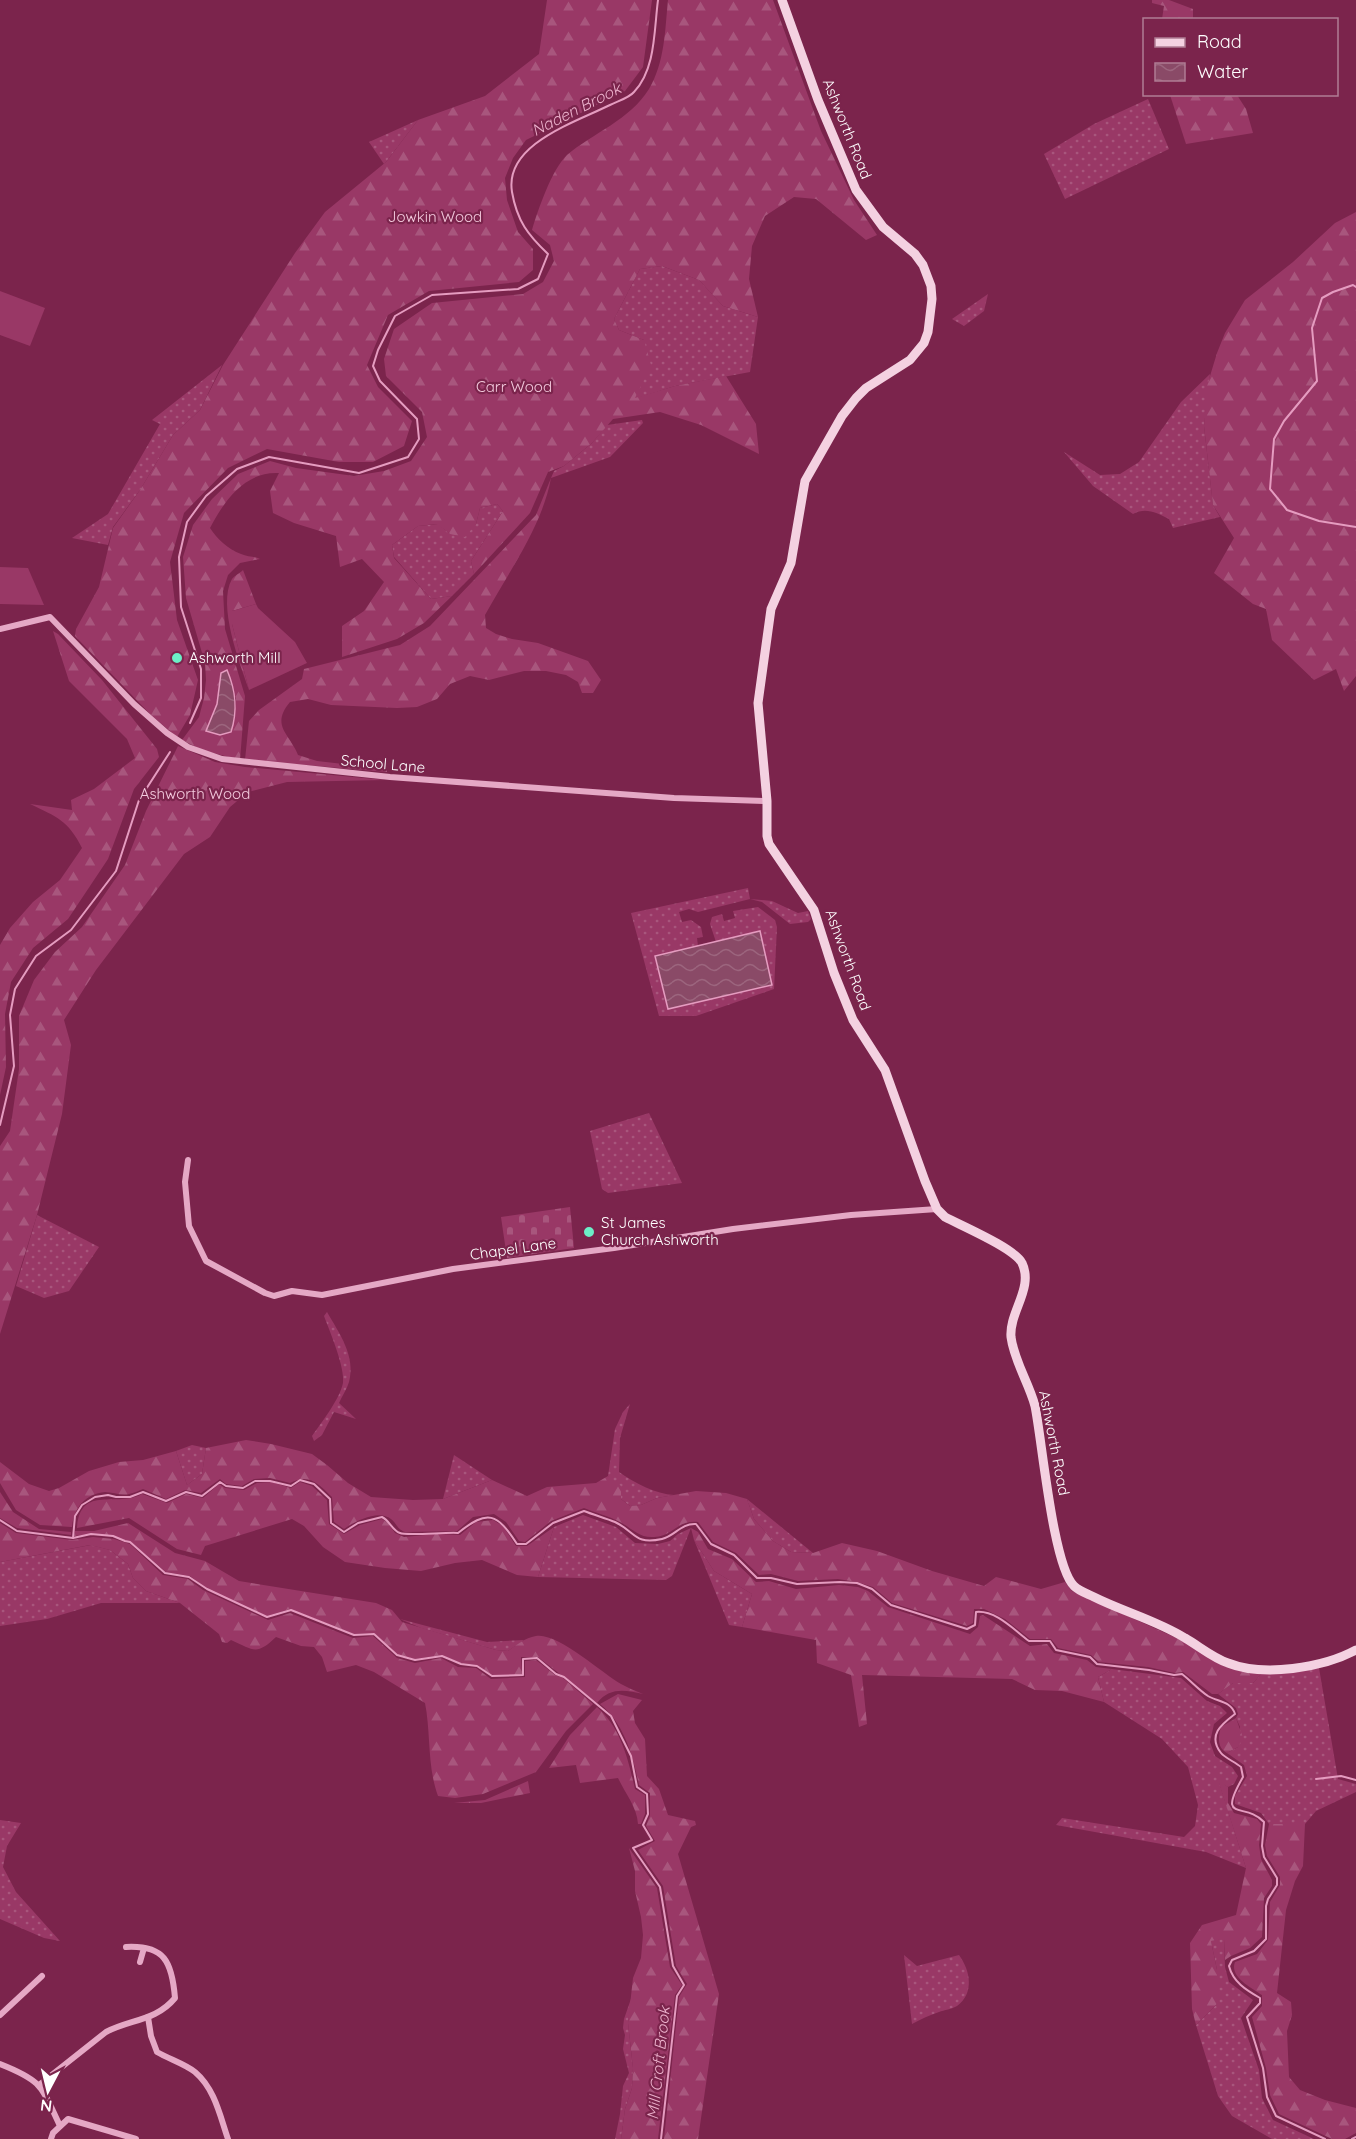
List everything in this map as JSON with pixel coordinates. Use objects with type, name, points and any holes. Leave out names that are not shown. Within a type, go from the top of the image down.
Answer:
[{"type":"street","name":"Ashworth Road","points":[[782,0],[818,100],[856,190],[883,227],[915,254],[923,265],[931,286],[932,299],[928,332],[924,343],[910,360],[866,388],[856,398],[842,416],[805,481],[791,563],[771,609],[758,703],[770,844],[814,910],[843,996],[857,1028],[885,1070],[937,1209],[945,1217],[1015,1254],[1023,1266],[1025,1274],[1023,1292],[1015,1312],[1011,1336],[1034,1404],[1045,1476],[1067,1576],[1075,1587],[1103,1601],[1165,1625],[1228,1664],[1257,1669],[1289,1670],[1322,1663],[1356,1650]]},
{"type":"street","name":"School Lane","points":[[0,629],[50,617],[150,720],[188,747],[222,759],[390,777],[686,798],[767,801]]},
{"type":"street","name":"Chapel Lane","points":[[188,1160],[185,1182],[189,1226],[206,1261],[274,1296],[292,1291],[322,1295],[453,1269],[614,1248],[733,1228],[851,1215],[937,1209]]},
{"type":"street","points":[[39,2085],[106,2032],[167,2008],[175,1998],[174,1984],[166,1960],[155,1950],[126,1947]]},
{"type":"street","points":[[140,1962],[144,1948]]},
{"type":"street","points":[[0,2015],[42,1976]]},
{"type":"street","points":[[35,1982],[41,1988]]},
{"type":"street","points":[[148,2017],[151,2036],[157,2052],[194,2071],[208,2087],[221,2113],[228,2139]]},
{"type":"street","points":[[0,2064],[25,2074],[39,2085],[60,2126]]},
{"type":"street","points":[[51,2139],[53,2133],[68,2119],[135,2139]]},
{"type":"green space","name":"Jowkin Wood","points":[[547,0],[652,0],[643,67],[625,91],[526,140],[513,158],[505,178],[507,200],[518,232],[533,249],[533,270],[519,282],[429,291],[388,315],[367,365],[378,387],[412,421],[404,446],[373,462],[339,462],[267,449],[228,468],[184,513],[170,562],[177,620],[198,680],[190,715],[177,737],[151,715],[75,636],[76,629],[99,587],[113,528],[140,490],[173,435],[200,410],[223,365],[295,253],[325,212],[386,162],[418,120],[485,96],[539,54]]},
{"type":"green space","name":"Carr Wood","points":[[668,0],[773,0],[821,131],[854,200],[877,235],[866,240],[816,199],[794,197],[765,216],[752,246],[749,279],[758,317],[723,306],[699,280],[662,266],[640,269],[614,319],[619,330],[644,340],[651,365],[635,398],[675,386],[726,376],[756,424],[759,454],[701,425],[660,412],[613,419],[592,443],[564,466],[548,472],[530,513],[474,574],[471,561],[503,511],[497,504],[480,508],[476,524],[465,537],[450,534],[437,524],[418,526],[392,545],[394,558],[431,599],[452,596],[424,623],[397,639],[342,657],[342,626],[364,611],[384,582],[362,559],[340,567],[336,536],[294,523],[273,513],[270,491],[279,473],[256,477],[246,482],[229,498],[210,528],[219,540],[232,549],[243,555],[260,559],[240,563],[228,575],[223,591],[225,629],[245,696],[240,760],[202,750],[182,740],[199,717],[206,680],[205,663],[186,598],[183,557],[193,525],[212,499],[238,474],[270,461],[296,468],[354,476],[384,471],[411,461],[427,437],[422,412],[386,376],[384,359],[394,329],[432,303],[523,294],[543,282],[554,261],[550,245],[532,230],[551,180],[561,161],[567,155],[622,118],[649,89],[661,57]],"holes":[[[220,676],[236,698],[231,732],[206,731],[217,704]]]},
{"type":"green space","points":[[1152,0],[1169,0],[1193,9],[1193,18],[1162,18],[1164,6],[1152,3]]},
{"type":"green space","points":[[1170,96],[1238,96],[1246,109],[1253,133],[1186,144]]},
{"type":"green space","points":[[1148,99],[1169,149],[1065,199],[1044,154],[1094,124]]},
{"type":"green space","points":[[418,120],[386,162],[384,164],[369,142]]},
{"type":"green space","points":[[1356,212],[1356,676],[1344,691],[1336,669],[1314,680],[1272,640],[1266,609],[1253,604],[1214,573],[1234,538],[1213,505],[1204,426],[1207,386],[1217,353],[1225,333],[1245,300],[1293,262],[1335,223]]},
{"type":"green space","points":[[662,266],[699,280],[723,306],[758,317],[750,372],[675,386],[634,399],[644,340],[619,330],[614,319],[640,269]]},
{"type":"green space","points":[[0,291],[45,308],[30,346],[0,335]]},
{"type":"green space","points":[[988,294],[984,311],[964,326],[952,319]]},
{"type":"green space","points":[[222,365],[200,410],[173,435],[140,490],[113,527],[108,545],[72,538],[108,514],[160,424],[152,420]]},
{"type":"green space","points":[[1210,374],[1204,426],[1213,505],[1220,517],[1173,528],[1169,519],[1156,513],[1142,511],[1133,514],[1093,486],[1064,452],[1100,475],[1120,474],[1139,462],[1181,402]]},
{"type":"green space","points":[[642,420],[643,423],[610,457],[551,478],[554,471],[564,466],[592,443],[607,425]]},
{"type":"green space","points":[[551,478],[547,496],[524,548],[485,615],[486,628],[496,634],[538,643],[588,661],[601,680],[593,693],[582,693],[578,682],[566,675],[546,671],[524,671],[489,680],[470,676],[450,684],[437,699],[417,707],[331,705],[308,699],[290,702],[284,710],[282,724],[298,755],[317,761],[387,769],[387,772],[245,760],[249,721],[259,710],[302,679],[304,669],[400,645],[430,626],[536,515]]},
{"type":"green space","points":[[497,504],[503,511],[471,561],[474,574],[452,596],[431,599],[394,557],[392,545],[418,526],[438,524],[450,534],[476,524],[480,508]]},
{"type":"green space","points":[[0,567],[28,568],[44,605],[0,604]]},
{"type":"green space","points":[[243,570],[256,604],[232,611],[232,624],[249,690],[228,619],[227,604],[232,579]]},
{"type":"green space","points":[[256,604],[295,642],[307,663],[249,690],[232,624],[232,611]]},
{"type":"green space","points":[[53,631],[102,680],[157,749],[159,757],[134,789],[108,859],[68,919],[33,948],[11,982],[5,1014],[6,1067],[0,1095],[0,945],[10,928],[33,902],[60,880],[82,848],[67,825],[48,812],[30,804],[72,810],[71,800],[94,789],[135,758],[127,739],[69,681]]},
{"type":"green space","name":"Ashworth Wood","points":[[178,746],[215,762],[245,767],[385,780],[287,782],[248,792],[230,807],[210,837],[184,854],[96,970],[64,1020],[71,1045],[62,1114],[37,1215],[0,1334],[0,1146],[10,1131],[19,1069],[19,1016],[34,980],[55,952],[82,927],[125,865],[146,811]]},
{"type":"green space","points":[[748,888],[750,899],[698,912],[689,909],[679,912],[682,922],[691,920],[701,927],[703,937],[697,938],[698,946],[656,956],[760,932],[716,942],[710,924],[712,917],[722,914],[724,921],[735,918],[733,911],[758,907],[775,920],[777,927],[774,989],[696,1016],[659,1016],[631,913]]},
{"type":"green space","points":[[750,899],[772,901],[798,913],[808,911],[811,919],[808,922],[790,924],[762,902]]},
{"type":"green space","points":[[649,1113],[682,1183],[608,1193],[602,1189],[590,1131]]},
{"type":"green space","points":[[570,1207],[574,1248],[507,1258],[501,1217]]},
{"type":"green space","points":[[37,1215],[99,1247],[69,1291],[44,1298],[16,1286]]},
{"type":"green space","points":[[327,1312],[345,1345],[350,1363],[349,1382],[339,1403],[356,1419],[334,1412],[322,1435],[314,1441],[312,1436],[334,1403],[343,1383],[339,1359],[324,1316]]},
{"type":"green space","points":[[630,1404],[620,1438],[619,1472],[645,1487],[674,1495],[630,1506],[621,1499],[608,1476],[615,1429],[623,1412]]},
{"type":"green space","points":[[246,1440],[312,1454],[348,1483],[371,1497],[413,1500],[443,1499],[492,1480],[527,1496],[547,1487],[596,1483],[608,1476],[621,1486],[621,1499],[630,1506],[641,1505],[657,1498],[696,1491],[726,1493],[747,1499],[754,1519],[773,1541],[791,1552],[813,1553],[842,1543],[877,1551],[932,1571],[984,1586],[996,1577],[1041,1589],[1065,1582],[1072,1591],[1192,1645],[1263,1672],[1253,1683],[1233,1683],[1218,1694],[1212,1694],[1183,1672],[1175,1673],[1148,1667],[1099,1662],[1091,1655],[1058,1648],[1051,1639],[1030,1639],[1005,1619],[984,1609],[974,1609],[973,1623],[967,1626],[892,1603],[873,1587],[857,1582],[838,1579],[798,1581],[771,1574],[759,1575],[736,1553],[713,1542],[698,1522],[685,1523],[661,1536],[649,1537],[640,1535],[616,1520],[584,1508],[551,1521],[525,1542],[519,1541],[506,1522],[494,1514],[473,1517],[457,1531],[405,1532],[391,1519],[380,1515],[361,1520],[344,1529],[334,1522],[332,1497],[318,1484],[303,1479],[290,1483],[270,1478],[254,1479],[242,1486],[226,1484],[220,1479],[201,1493],[185,1490],[166,1499],[143,1489],[126,1494],[98,1493],[86,1499],[78,1508],[72,1527],[40,1525],[16,1510],[0,1483],[0,1462],[29,1484],[49,1491],[89,1471],[119,1462],[143,1460],[176,1451],[187,1485],[202,1474],[206,1448]]},
{"type":"green space","points":[[192,1445],[206,1448],[202,1474],[187,1485],[176,1451]]},
{"type":"green space","points":[[454,1455],[492,1480],[443,1499]]},
{"type":"green space","points":[[271,1482],[291,1488],[300,1482],[312,1486],[327,1500],[329,1524],[344,1534],[360,1525],[382,1519],[395,1533],[404,1537],[437,1534],[460,1535],[476,1522],[493,1520],[503,1526],[516,1546],[527,1546],[554,1527],[538,1577],[517,1575],[482,1560],[455,1563],[421,1571],[345,1562],[323,1547],[304,1526],[292,1519],[205,1546],[201,1555],[177,1549],[129,1518],[77,1528],[80,1514],[85,1506],[92,1502],[132,1498],[142,1494],[167,1503],[186,1494],[203,1498],[219,1484],[225,1488],[244,1490],[257,1483]]},
{"type":"green space","points":[[0,1492],[13,1512],[39,1529],[71,1532],[71,1535],[17,1528],[0,1518]]},
{"type":"green space","points":[[747,1499],[813,1553],[791,1552],[773,1541],[754,1519]]},
{"type":"green space","points":[[583,1515],[616,1527],[635,1543],[658,1544],[670,1541],[691,1528],[672,1576],[666,1580],[538,1577],[554,1527]]},
{"type":"green space","points":[[0,1523],[16,1533],[72,1540],[93,1537],[114,1539],[130,1544],[163,1575],[188,1579],[203,1590],[268,1620],[290,1613],[353,1638],[373,1636],[397,1658],[415,1663],[441,1658],[458,1667],[476,1668],[491,1679],[525,1677],[525,1661],[536,1660],[555,1675],[563,1678],[593,1704],[566,1731],[536,1772],[483,1794],[455,1798],[438,1796],[432,1773],[425,1703],[374,1672],[356,1665],[327,1672],[322,1657],[314,1647],[301,1646],[276,1637],[259,1649],[231,1640],[227,1643],[222,1642],[219,1634],[180,1603],[146,1591],[133,1578],[128,1564],[110,1550],[90,1545],[0,1562]]},
{"type":"green space","points":[[128,1523],[175,1553],[205,1561],[239,1581],[376,1603],[392,1610],[402,1622],[496,1650],[508,1651],[528,1638],[545,1636],[579,1654],[621,1684],[643,1694],[618,1691],[607,1694],[597,1703],[538,1657],[521,1657],[522,1675],[492,1676],[477,1665],[461,1663],[442,1655],[415,1659],[398,1655],[374,1633],[354,1634],[290,1609],[267,1616],[207,1589],[190,1576],[166,1572],[131,1542],[113,1536],[90,1534],[74,1536],[75,1531],[94,1531]]},
{"type":"green space","points":[[691,1528],[698,1532],[708,1549],[732,1559],[756,1582],[769,1581],[796,1589],[839,1585],[858,1587],[868,1591],[888,1607],[970,1634],[978,1627],[980,1616],[983,1615],[1030,1646],[1047,1644],[1054,1653],[1087,1660],[1096,1667],[1112,1669],[1098,1677],[1104,1702],[1062,1691],[1035,1690],[1012,1679],[862,1675],[867,1724],[859,1727],[851,1675],[817,1663],[816,1640],[742,1627],[752,1594],[714,1571],[694,1540]]},
{"type":"green space","points":[[694,1540],[714,1571],[752,1594],[742,1627],[729,1625]]},
{"type":"green space","points":[[91,1545],[110,1550],[128,1564],[133,1578],[146,1591],[180,1603],[101,1603],[47,1619],[0,1626],[0,1562]]},
{"type":"green space","points":[[400,1619],[487,1642],[524,1640],[508,1651],[496,1650],[421,1628]]},
{"type":"green space","points":[[1319,1668],[1338,1779],[1356,1784],[1356,1792],[1316,1811],[1305,1824],[1269,1824],[1261,1813],[1235,1804],[1235,1796],[1247,1776],[1244,1765],[1227,1753],[1238,1747],[1240,1727],[1236,1718],[1238,1714],[1236,1708],[1218,1694],[1233,1683],[1253,1683],[1263,1672]]},
{"type":"green space","points":[[1112,1669],[1181,1678],[1207,1701],[1220,1706],[1227,1713],[1214,1724],[1210,1742],[1215,1756],[1232,1767],[1238,1776],[1234,1784],[1228,1787],[1219,1782],[1246,1868],[1206,1852],[1056,1825],[1062,1818],[1184,1837],[1195,1826],[1198,1805],[1188,1767],[1162,1739],[1104,1702],[1098,1677]]},
{"type":"green space","points":[[618,1694],[642,1700],[633,1711],[635,1723],[645,1739],[647,1776],[659,1789],[668,1815],[695,1821],[696,1825],[691,1827],[678,1854],[719,1994],[698,2139],[664,2139],[679,1997],[687,1984],[676,1966],[663,1886],[638,1850],[655,1841],[646,1826],[650,1815],[650,1793],[639,1785],[634,1763],[621,1730],[600,1704]]},
{"type":"green space","points":[[597,1707],[618,1734],[635,1789],[645,1795],[645,1814],[641,1824],[638,1824],[633,1806],[618,1778],[580,1783],[576,1765],[549,1768],[570,1735]]},
{"type":"green space","points":[[1236,1718],[1243,1738],[1238,1747],[1227,1753],[1220,1745],[1221,1727]]},
{"type":"green space","points":[[1218,1780],[1228,1787],[1228,1803],[1234,1813],[1257,1819],[1261,1824],[1259,1845],[1261,1859],[1272,1880],[1272,1886],[1264,1898],[1262,1937],[1250,1948],[1225,1960],[1224,1939],[1211,1941],[1217,1970],[1217,2004],[1196,2025],[1192,2009],[1190,1943],[1202,1925],[1236,1915],[1246,1868]]},
{"type":"green space","points":[[528,1781],[530,1793],[481,1803],[454,1803],[485,1800]]},
{"type":"green space","points":[[0,1820],[21,1823],[7,1846],[3,1867],[16,1892],[60,1941],[44,1938],[0,1919]]},
{"type":"green space","points":[[1269,1824],[1305,1824],[1303,1866],[1295,1881],[1286,1910],[1277,1993],[1291,2002],[1292,2015],[1287,2031],[1289,2077],[1300,2090],[1325,2100],[1356,2108],[1356,2133],[1345,2139],[1332,2139],[1279,2114],[1270,2095],[1266,2068],[1252,2017],[1262,2006],[1262,1995],[1242,1982],[1235,1972],[1235,1962],[1257,1954],[1268,1940],[1270,1902],[1280,1885],[1280,1877],[1267,1856],[1265,1845]]},
{"type":"green space","points":[[629,1848],[657,1888],[670,1967],[682,1985],[675,1995],[658,2139],[621,2139],[625,2109],[632,2088],[633,2068],[628,2023],[633,1978],[641,1958],[643,1935],[635,1891],[635,1871]]},
{"type":"green space","points":[[1224,1938],[1225,1967],[1229,1982],[1253,2000],[1241,2018],[1259,2070],[1262,2098],[1273,2120],[1314,2139],[1272,2139],[1232,2116],[1218,2096],[1196,2025],[1217,2004],[1217,1970],[1211,1941]]},
{"type":"green space","points":[[904,1955],[917,1966],[959,1955],[966,1967],[969,1981],[963,2001],[955,2007],[932,2014],[912,2024]]},
{"type":"green space","points":[[633,1993],[628,2023],[633,2068],[632,2088],[625,2109],[621,2139],[615,2139],[623,2086],[629,2073],[623,2049],[625,2035],[623,2028]]},
{"type":"water","points":[[227,670],[234,693],[235,716],[231,732],[220,735],[206,731],[217,704],[221,673]]},
{"type":"water","points":[[760,931],[772,985],[668,1009],[655,956]]},
{"type":"waterway","name":"Naden Brook","points":[[190,723],[201,698],[201,669],[181,607],[179,557],[187,522],[206,496],[237,469],[269,457],[359,473],[408,457],[419,439],[417,419],[380,381],[373,366],[378,350],[395,316],[432,295],[518,289],[538,279],[548,254],[529,234],[514,202],[513,175],[519,161],[545,137],[634,92],[641,83],[650,60],[658,0]]},
{"type":"waterway","points":[[1356,287],[1353,285],[1322,298],[1312,328],[1317,381],[1284,421],[1274,439],[1270,489],[1287,510],[1319,521],[1356,527]]},
{"type":"waterway","name":"Naden Brook","points":[[0,1125],[14,1066],[10,1015],[15,989],[36,956],[71,930],[116,871],[139,800],[170,752]]},
{"type":"waterway","points":[[73,1538],[75,1516],[82,1505],[95,1497],[108,1495],[130,1497],[143,1492],[166,1501],[186,1492],[202,1496],[220,1482],[226,1486],[243,1488],[255,1481],[270,1481],[291,1486],[300,1480],[314,1484],[330,1499],[331,1523],[344,1532],[358,1523],[382,1517],[397,1532],[404,1534],[458,1533],[477,1520],[491,1518],[504,1526],[517,1544],[526,1544],[553,1523],[584,1511],[615,1522],[640,1539],[646,1540],[662,1539],[686,1526],[696,1524],[711,1544],[734,1555],[757,1578],[771,1578],[797,1584],[857,1583],[872,1589],[891,1605],[967,1629],[975,1625],[976,1612],[983,1612],[998,1617],[1029,1641],[1050,1641],[1056,1650],[1090,1657],[1097,1664],[1174,1675],[1182,1674],[1208,1696],[1227,1704],[1235,1714],[1218,1730],[1215,1741],[1223,1755],[1241,1767],[1243,1777],[1235,1792],[1233,1806],[1257,1816],[1264,1822],[1262,1846],[1264,1857],[1277,1878],[1277,1885],[1266,1906],[1266,1939],[1254,1951],[1232,1960],[1229,1966],[1237,1981],[1260,1998],[1260,2003],[1247,2017],[1263,2068],[1267,2097],[1276,2116],[1325,2139]]},
{"type":"waterway","name":"Mill Croft Brook","points":[[0,1520],[17,1531],[73,1538],[91,1534],[113,1536],[130,1542],[165,1573],[189,1577],[207,1589],[267,1617],[291,1610],[354,1635],[374,1634],[397,1655],[415,1660],[442,1656],[461,1664],[477,1666],[492,1676],[523,1675],[523,1659],[537,1658],[611,1716],[631,1756],[637,1787],[647,1794],[648,1814],[643,1825],[652,1840],[633,1848],[660,1887],[673,1966],[684,1985],[677,1996],[661,2139]]},
{"type":"waterway","points":[[1316,1779],[1341,1776],[1356,1780]]},
{"type":"waterway","points":[[1352,2139],[1356,2137]]},
{"type":"place","name":"Ashworth Mill","points":[[177,658]]},
{"type":"place","name":"St James Church Ashworth","points":[[589,1232]]}]
